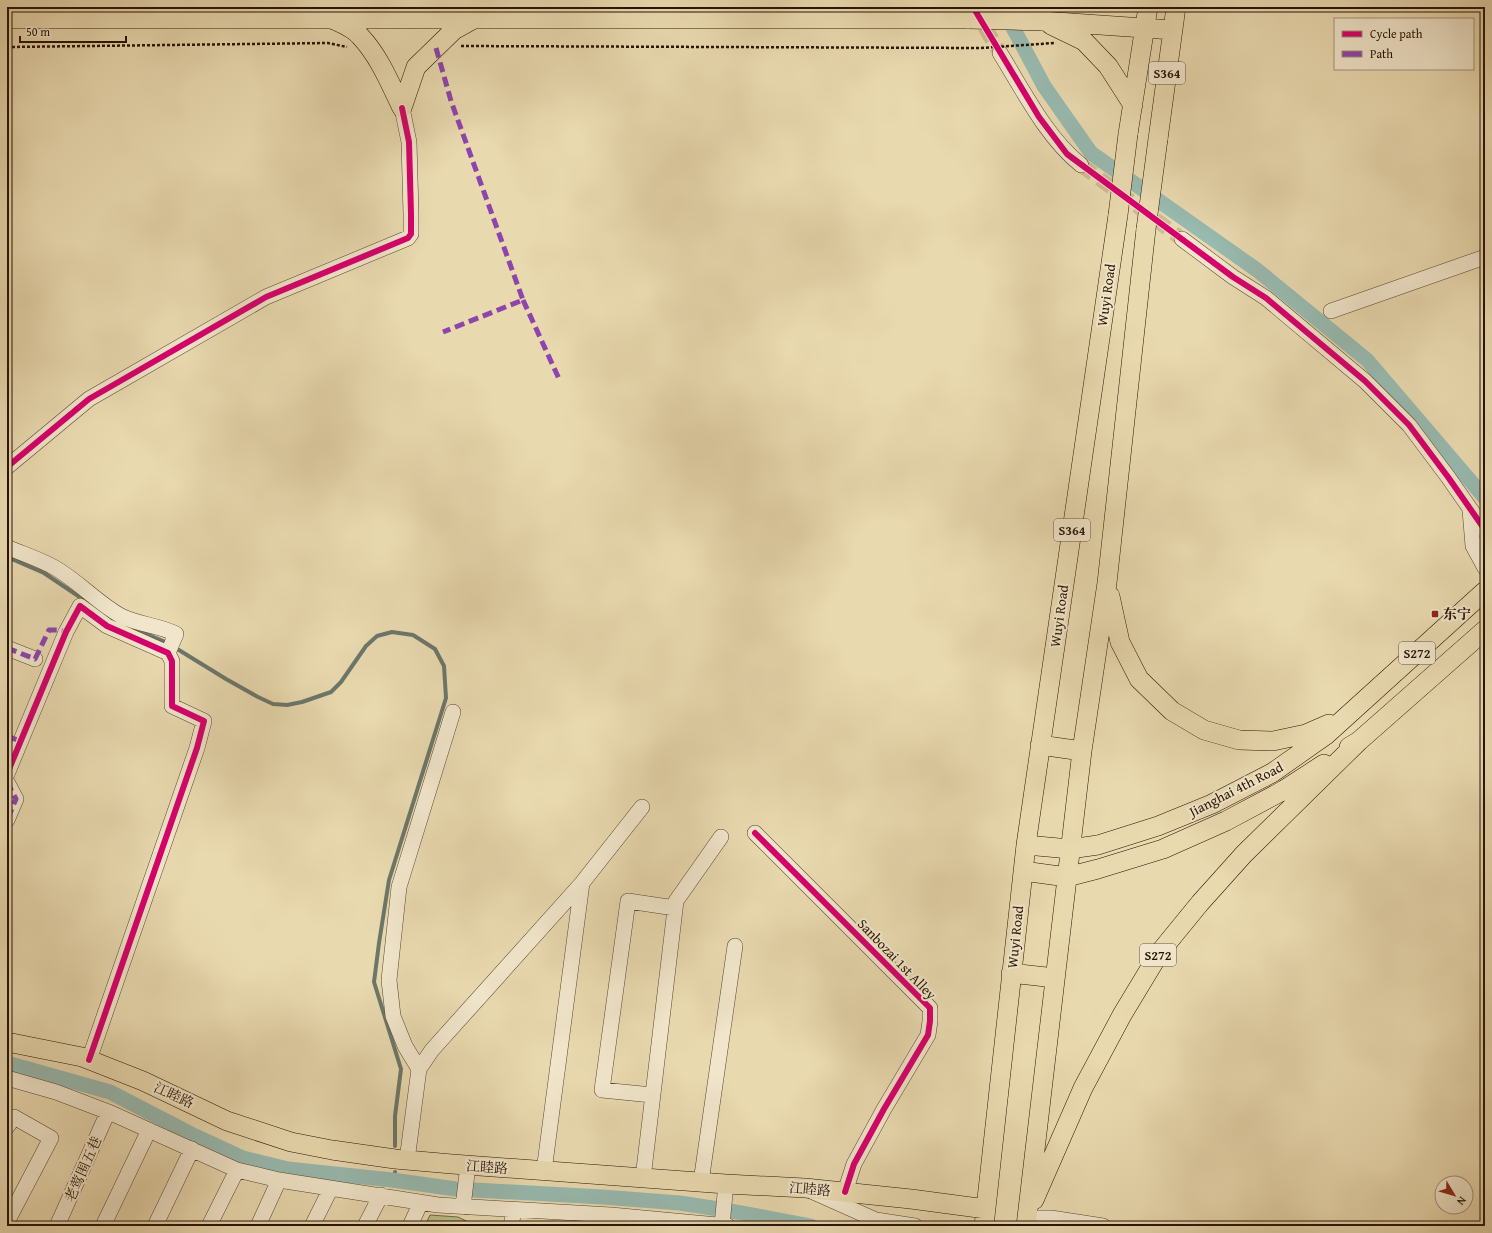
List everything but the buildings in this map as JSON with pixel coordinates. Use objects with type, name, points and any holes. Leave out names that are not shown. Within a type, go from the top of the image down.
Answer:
[{"type":"main road","name":"Wuyi Road","points":[[985,1218],[1026,844],[1118,215],[1128,134],[1148,7]]},
{"type":"main road","name":"S364","points":[[1070,850],[1082,751],[1107,583],[1146,229],[1176,7]]},
{"type":"main road","points":[[7,19],[474,19],[733,13],[1042,21],[1173,30]]},
{"type":"main road","points":[[331,19],[346,25],[360,35],[383,68],[402,108]]},
{"type":"main road","points":[[402,108],[416,67],[454,30],[474,19]]},
{"type":"main road","points":[[1042,21],[1084,41],[1108,66],[1133,105]]},
{"type":"main road","points":[[1107,583],[1120,642],[1139,679],[1172,711],[1204,730],[1239,740],[1273,741],[1306,734],[1348,715]]},
{"type":"main road","name":"Jianghai 4th Road","points":[[1026,844],[1070,850],[1098,845],[1158,826],[1212,804],[1272,773],[1326,735],[1485,591]]},
{"type":"main road","name":"Jianghai 4th Road","points":[[1066,877],[1098,869],[1162,849],[1226,821],[1284,790],[1359,741],[1485,630]]},
{"type":"main road","name":"S272","points":[[1026,1221],[1083,1088],[1122,1015],[1160,952],[1200,903],[1244,854],[1359,741]]},
{"type":"main road","points":[[1040,745],[1082,751]]},
{"type":"main road","points":[[1158,826],[1162,849]]},
{"type":"main road","points":[[1026,1221],[1070,850]]},
{"type":"main road","name":"S272","points":[[1023,871],[1066,877]]},
{"type":"main road","points":[[1011,973],[1055,978]]},
{"type":"main road","name":"江睦路","points":[[7,1042],[82,1057],[143,1081],[227,1121],[291,1142],[332,1150],[468,1166],[726,1184],[806,1188],[845,1192],[911,1199],[985,1218]]},
{"type":"street","points":[[1000,53],[1039,116],[1067,154],[1081,165]]},
{"type":"street","points":[[7,468],[89,399],[102,391],[266,297],[408,238],[411,234],[409,150],[402,108]]},
{"type":"street","points":[[1182,239],[1233,277],[1266,298],[1365,381],[1409,425],[1485,530]]},
{"type":"street","points":[[1331,311],[1485,257]]},
{"type":"street","points":[[1470,508],[1473,546],[1485,568]]},
{"type":"street","points":[[7,547],[56,569],[104,605],[122,616],[140,623],[165,628],[176,634],[168,653]]},
{"type":"street","points":[[7,774],[14,739],[80,606],[107,626],[168,653],[172,661],[172,706],[204,721],[197,748],[89,1060]]},
{"type":"street","points":[[7,648],[35,659]]},
{"type":"street","points":[[419,1069],[405,1046],[394,1016],[389,980],[399,887],[453,712]]},
{"type":"street","points":[[7,782],[16,799],[7,820]]},
{"type":"street","points":[[407,1160],[419,1069],[432,1050],[582,883],[642,807]]},
{"type":"street","name":"Sanbozai 1st Alley","points":[[754,832],[930,1008],[928,1035],[874,1126],[854,1164],[845,1192]]},
{"type":"street","points":[[643,1178],[676,901],[721,837]]},
{"type":"street","points":[[544,1171],[582,883]]},
{"type":"street","points":[[652,1095],[602,1090],[628,901],[675,908]]},
{"type":"street","points":[[701,1182],[735,946]]},
{"type":"street","points":[[7,1078],[56,1092],[108,1112],[237,1170],[279,1180],[421,1202],[463,1207],[611,1215],[725,1225],[726,1184]]},
{"type":"street","name":"老莺围五巷","points":[[57,1226],[108,1112]]},
{"type":"street","points":[[7,1127],[14,1117],[51,1138],[7,1222]]},
{"type":"street","points":[[103,1226],[148,1130]]},
{"type":"street","points":[[155,1226],[192,1149]]},
{"type":"street","points":[[463,1207],[468,1166]]},
{"type":"street","points":[[209,1226],[237,1170]]},
{"type":"street","points":[[258,1226],[279,1180]]},
{"type":"street","points":[[312,1226],[331,1188]]},
{"type":"street","points":[[806,1188],[876,1220],[915,1226]]},
{"type":"street","points":[[365,1226],[381,1195]]},
{"type":"street","points":[[410,1226],[421,1202]]},
{"type":"street","points":[[511,1226],[514,1210]]},
{"type":"street","points":[[1026,1221],[1051,1218],[1103,1226]]},
{"type":"path","points":[[7,47],[328,43],[352,49]]},
{"type":"path","points":[[455,48],[461,46],[981,48],[1054,44]]},
{"type":"green space","points":[[430,1215],[458,1217],[477,1226],[425,1226]]},
{"type":"waterway","points":[[1002,7],[1044,86],[1091,153],[1257,270],[1367,360],[1485,498]]},
{"type":"waterway","points":[[7,557],[44,573],[102,612]]},
{"type":"waterway","points":[[127,626],[168,643]]},
{"type":"waterway","points":[[174,647],[258,697],[273,704],[287,705],[302,702],[331,692],[341,682],[366,646],[377,636],[392,632],[413,635],[435,649],[444,666],[446,698],[389,880],[374,982],[401,1069],[395,1116],[395,1146]]},
{"type":"waterway","points":[[7,1063],[110,1092],[191,1134],[243,1158],[288,1169],[392,1180],[456,1189],[680,1203],[811,1226]]},
{"type":"waterway","points":[[395,1172],[395,1180]]},
{"type":"tunnel","points":[[973,7],[1000,53]]},
{"type":"tunnel","points":[[1081,165],[1182,239]]},
{"type":"marked path","points":[[436,48],[451,101],[523,300],[443,332]]},
{"type":"marked path","points":[[523,300],[560,381]]},
{"type":"marked path","points":[[7,648],[35,659],[49,630],[66,632]]},
{"type":"marked path","points":[[7,736],[20,741]]},
{"type":"marked path","points":[[7,782],[16,799],[7,820]]},
{"type":"cycle path","points":[[973,7],[1039,117],[1067,154],[1233,277],[1266,298],[1365,381],[1409,425],[1485,530]]},
{"type":"cycle path","points":[[7,467],[89,399],[266,297],[408,238],[411,234],[409,142],[402,108]]},
{"type":"cycle path","points":[[7,774],[66,632],[80,606],[107,626],[168,653],[172,661],[172,706],[204,721],[197,748],[89,1060]]},
{"type":"cycle path","points":[[755,833],[930,1008],[928,1035],[884,1109],[854,1164],[845,1192]]},
{"type":"place","name":"东宁","points":[[1435,614]]}]
